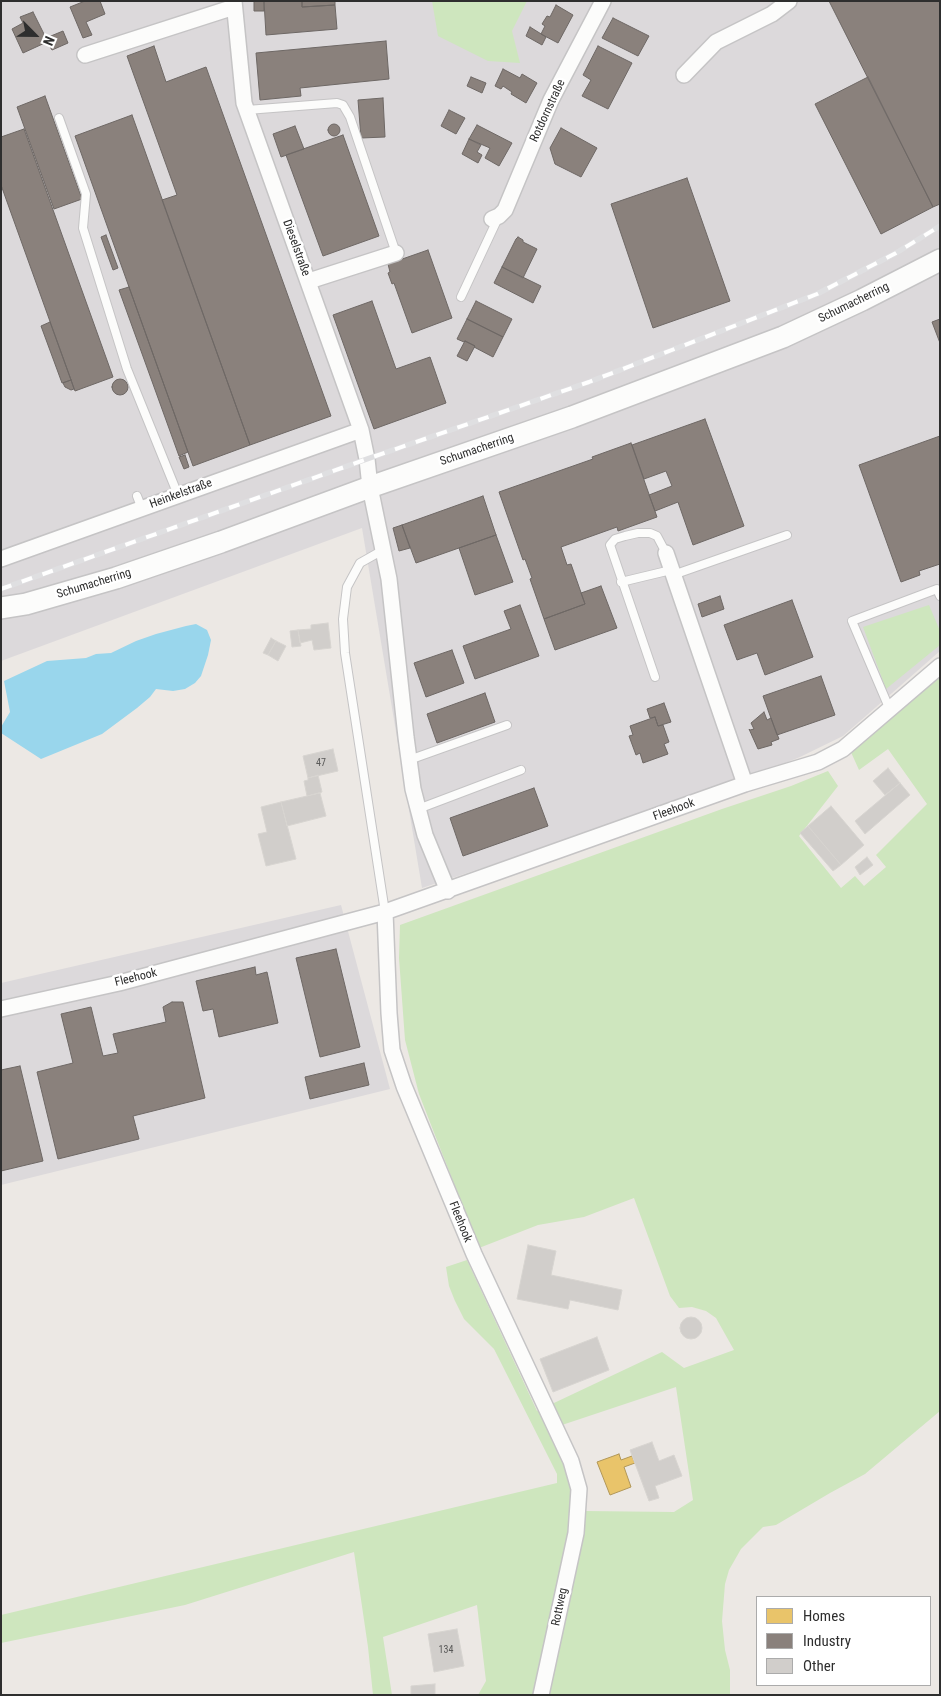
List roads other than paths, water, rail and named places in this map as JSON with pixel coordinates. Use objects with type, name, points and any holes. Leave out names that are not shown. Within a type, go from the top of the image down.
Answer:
[{"type":"main road","name":"Schumacherring","points":[[1,608],[26,604],[116,578],[572,417],[783,337],[862,300],[940,260]]},
{"type":"street","name":"Rotdornstraße","points":[[496,217],[505,210],[551,100],[603,1]]},
{"type":"street","points":[[684,75],[716,42],[772,14],[789,1]]},
{"type":"street","name":"Dieselstraße","points":[[85,55],[234,4],[244,103],[361,430],[367,458],[370,487],[389,579],[413,789],[425,835],[448,891]]},
{"type":"street","points":[[309,281],[396,253]]},
{"type":"street","name":"Heinkelstraße","points":[[1,559],[139,502],[178,496],[361,430]]},
{"type":"street","points":[[666,553],[745,784]]},
{"type":"street","name":"Fleehook","points":[[1,1009],[119,983],[385,912],[745,784],[818,762],[842,749],[940,666]]},
{"type":"street","name":"Fleehook","points":[[385,912],[392,1050],[404,1086],[474,1254],[571,1461],[579,1489],[578,1519]]},
{"type":"street","name":"Rottweg","points":[[541,1695],[578,1519]]},
{"type":"lane","points":[[247,110],[337,103],[343,105],[350,117],[396,253]]},
{"type":"lane","points":[[59,118],[86,194],[83,228],[127,369],[178,496]]},
{"type":"lane","points":[[461,297],[496,217]]},
{"type":"lane","points":[[655,677],[610,545],[615,539],[638,532],[650,533],[656,536],[666,553]]},
{"type":"lane","points":[[622,582],[672,573],[786,535]]},
{"type":"lane","points":[[383,550],[360,563],[347,587],[343,619],[345,653],[385,912]]},
{"type":"lane","points":[[890,710],[852,621],[937,589],[940,596]]},
{"type":"lane","points":[[409,760],[507,724]]},
{"type":"lane","points":[[418,810],[521,770]]},
{"type":"water","points":[[196,624],[207,630],[211,640],[201,676],[195,683],[185,689],[173,691],[156,689],[137,708],[102,734],[41,759],[1,733],[1,727],[10,712],[4,681],[47,661],[86,658],[96,654],[111,653],[156,634]]},
{"type":"railway","points":[[1,589],[589,382],[817,294],[896,253],[940,226]]}]
